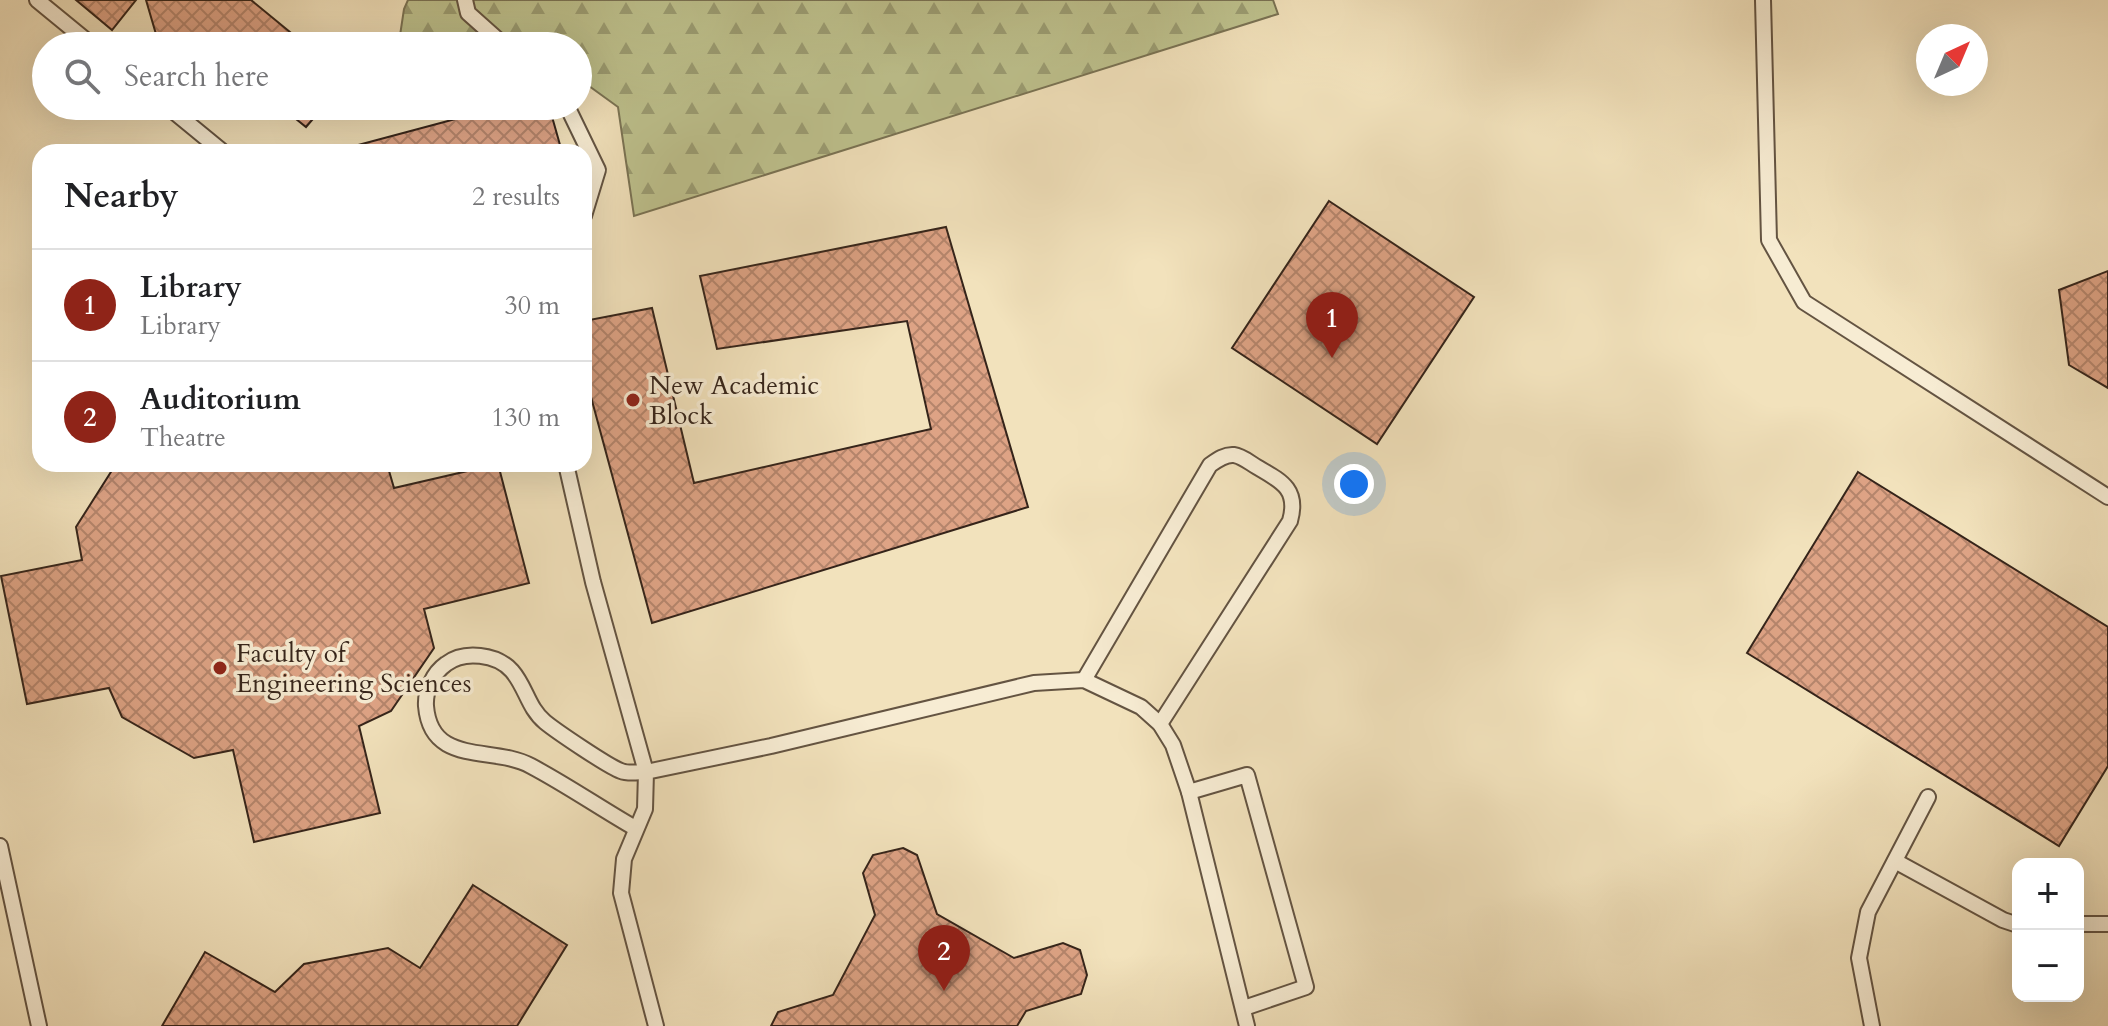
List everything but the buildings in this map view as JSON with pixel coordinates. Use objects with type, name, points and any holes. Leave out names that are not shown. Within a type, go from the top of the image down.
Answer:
[{"type":"lane","points":[[37,0],[76,32]]},
{"type":"lane","points":[[465,0],[468,13],[489,32]]},
{"type":"lane","points":[[1763,0],[1769,240],[1804,302],[2108,497]]},
{"type":"lane","points":[[184,120],[213,144]]},
{"type":"lane","points":[[574,120],[585,144]]},
{"type":"lane","points":[[592,158],[598,170],[592,190]]},
{"type":"lane","points":[[1084,680],[1210,465],[1229,455],[1238,455],[1283,482],[1293,500],[1290,521],[1160,724]]},
{"type":"lane","points":[[568,472],[593,582],[646,772],[645,809],[624,859],[621,893],[656,1026]]},
{"type":"lane","points":[[635,828],[529,764],[503,755],[453,749],[434,733],[427,717],[426,699],[432,679],[446,663],[467,655],[489,657],[511,670],[531,707],[545,722],[622,772],[646,772],[771,746],[1034,683],[1084,680],[1141,707],[1160,724],[1173,745],[1189,792],[1247,1026]]},
{"type":"lane","points":[[1189,792],[1247,775],[1306,987],[1244,1008]]},
{"type":"lane","points":[[1872,1026],[1859,958],[1868,912],[1928,797]]},
{"type":"lane","points":[[0,846],[39,1026]]},
{"type":"lane","points":[[1895,861],[2012,923]]},
{"type":"lane","points":[[2084,924],[2108,924]]},
{"type":"green space","points":[[408,0],[1273,0],[1278,14],[634,216],[618,107],[592,88],[592,32],[401,32]]},
{"type":"place","name":"Library","points":[[1332,358]]},
{"type":"place","name":"New Academic Block","points":[[633,400]]},
{"type":"place","name":"Faculty of Engineering Sciences","points":[[220,668]]},
{"type":"place","name":"Auditorium","points":[[944,991]]}]
